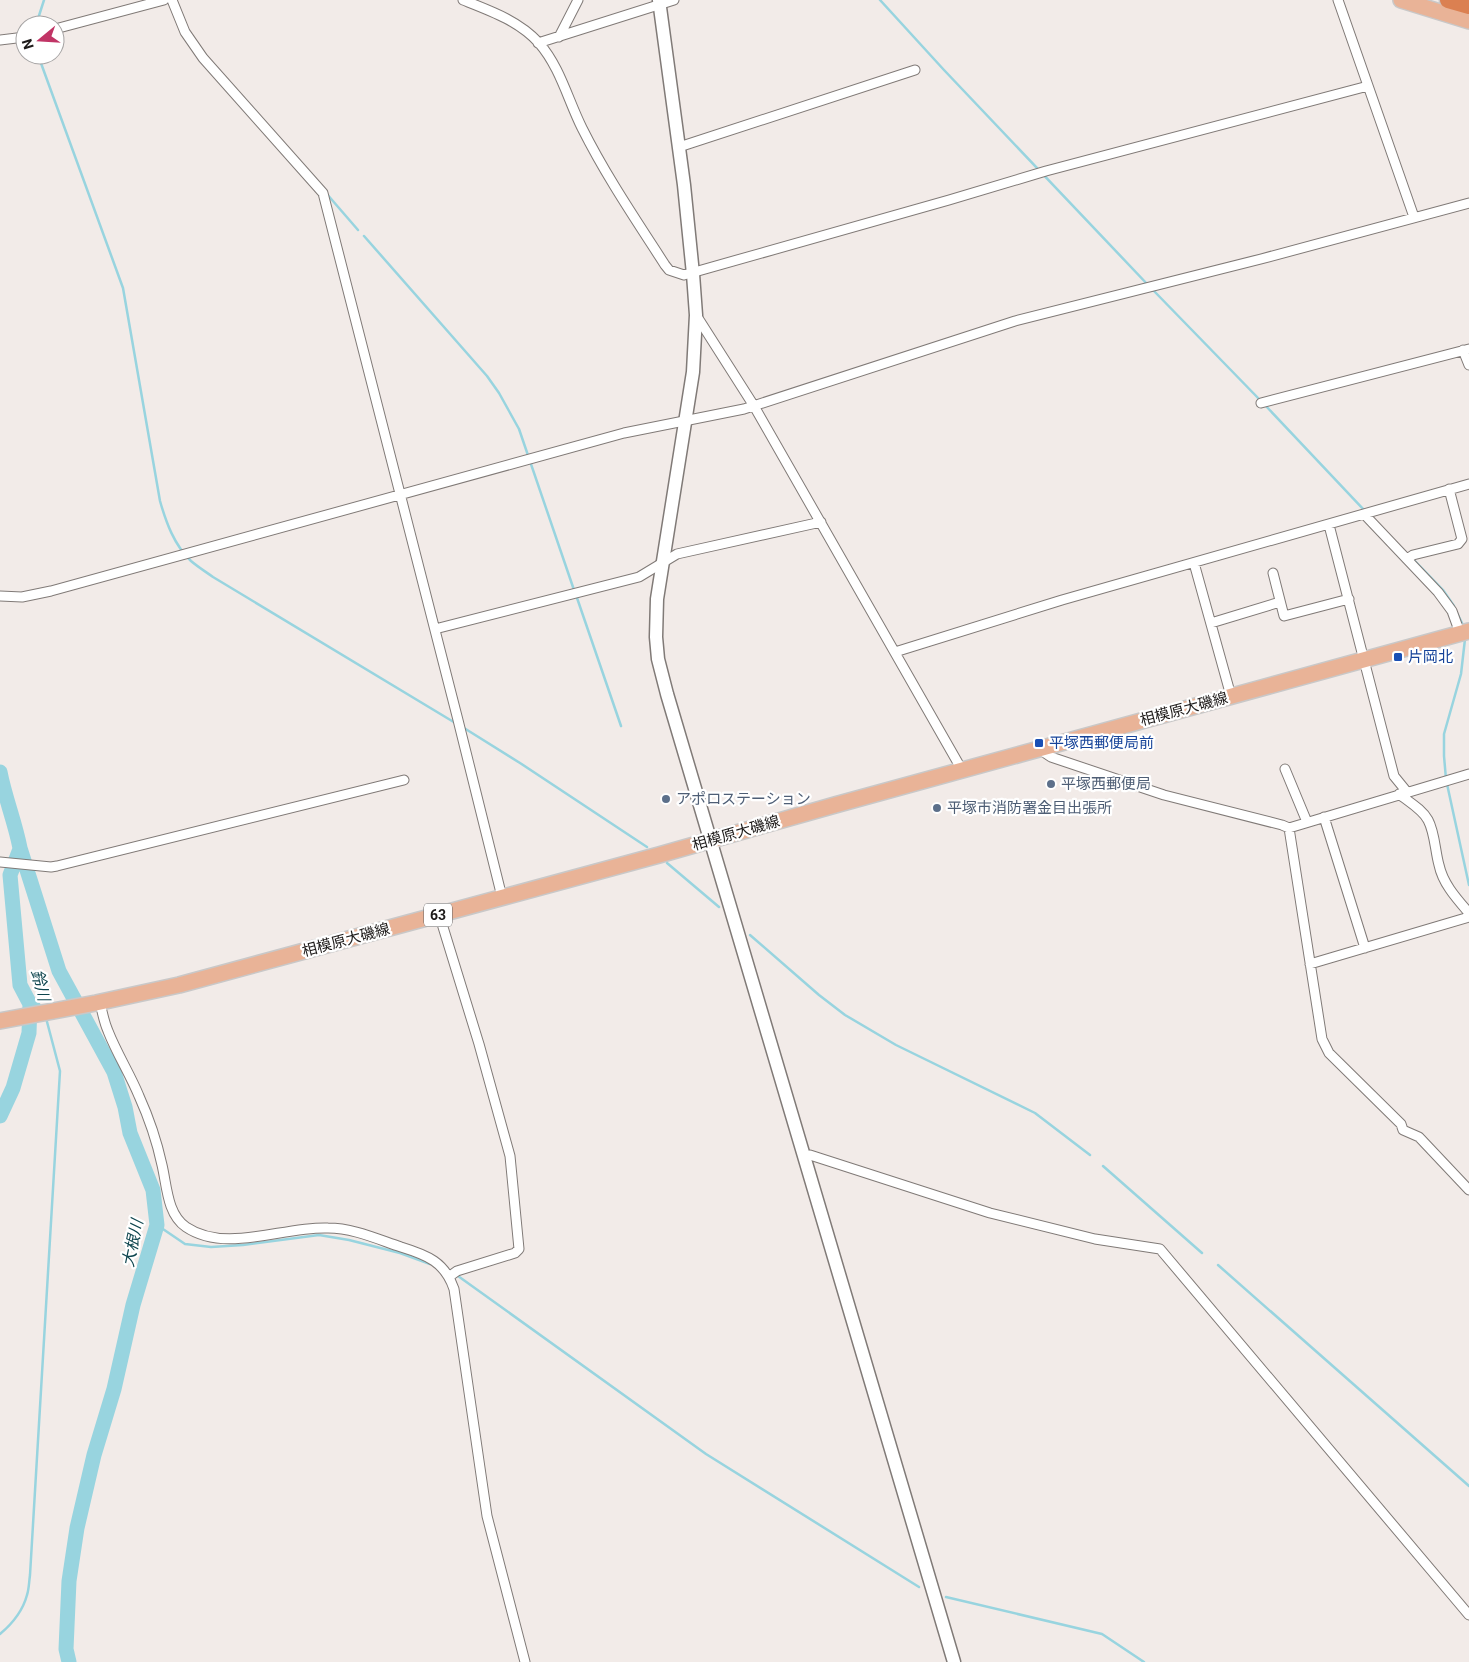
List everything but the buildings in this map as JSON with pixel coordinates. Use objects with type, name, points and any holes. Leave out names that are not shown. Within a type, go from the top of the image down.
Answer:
[{"type":"highway","points":[[1448,0],[1469,6]]},
{"type":"main road","points":[[1401,0],[1469,21]]},
{"type":"main road","name":"相模原大磯線","points":[[0,1021],[98,1003],[179,985],[1464,632]]},
{"type":"street","points":[[65,26],[164,0]]},
{"type":"street","points":[[172,0],[185,32],[203,58],[323,193],[502,897]]},
{"type":"street","points":[[464,0],[519,26],[538,43],[553,62],[581,126],[604,170],[665,265],[669,270],[684,275],[693,274],[1046,171],[1368,86]]},
{"type":"street","points":[[559,37],[578,0]]},
{"type":"street","points":[[538,43],[659,2],[674,0]]},
{"type":"street","points":[[1338,0],[1414,217]]},
{"type":"street","points":[[659,2],[679,147],[696,315],[693,372],[657,599],[656,638],[658,659],[954,1662]]},
{"type":"street","points":[[0,40],[15,38]]},
{"type":"street","points":[[679,147],[915,70]]},
{"type":"street","points":[[0,596],[22,597],[51,591],[624,433],[754,406],[1015,322],[1469,203]]},
{"type":"street","points":[[696,315],[754,406],[962,770]]},
{"type":"street","points":[[1264,403],[1466,350],[1469,365]]},
{"type":"street","points":[[895,652],[1062,600],[1469,484]]},
{"type":"street","points":[[1410,557],[1458,544],[1462,539],[1449,490]]},
{"type":"street","points":[[1369,512],[1410,557],[1438,592],[1464,632]]},
{"type":"street","points":[[435,629],[639,578],[677,554],[821,522]]},
{"type":"street","points":[[1329,525],[1394,776],[1403,793],[1428,819],[1444,880],[1459,903],[1469,913]]},
{"type":"street","points":[[1194,563],[1231,696]]},
{"type":"street","points":[[1273,573],[1284,616],[1349,599]]},
{"type":"street","points":[[1211,623],[1280,602]]},
{"type":"street","points":[[1042,749],[1051,756],[1164,795],[1282,824],[1288,828],[1322,1039],[1330,1053],[1401,1124],[1402,1130],[1418,1137],[1469,1190]]},
{"type":"street","points":[[1285,769],[1307,822]]},
{"type":"street","points":[[1288,828],[1469,774]]},
{"type":"street","points":[[0,862],[51,867],[404,780]]},
{"type":"street","points":[[1324,817],[1365,948]]},
{"type":"street","points":[[439,914],[510,1156],[519,1249],[515,1253],[456,1271],[450,1276]]},
{"type":"street","points":[[1310,964],[1469,917]]},
{"type":"street","points":[[98,1003],[108,1030],[143,1105],[162,1163],[174,1215],[186,1227],[220,1239],[242,1238],[305,1228],[347,1230],[407,1248],[442,1266],[450,1276],[456,1297],[487,1516],[525,1662]]},
{"type":"street","points":[[804,1157],[810,1155],[990,1212],[1095,1239],[1160,1249],[1469,1615]]},
{"type":"waterway","points":[[39,15],[44,0]]},
{"type":"waterway","points":[[880,0],[1149,286]]},
{"type":"waterway","points":[[42,65],[123,288],[160,501],[175,541],[191,561],[213,577],[457,724]]},
{"type":"waterway","points":[[326,193],[358,230]]},
{"type":"waterway","points":[[364,236],[487,376],[499,393],[519,429],[574,590]]},
{"type":"waterway","points":[[1153,290],[1260,400]]},
{"type":"waterway","points":[[1264,404],[1365,511]]},
{"type":"waterway","points":[[1413,559],[1443,590],[1454,606]]},
{"type":"waterway","points":[[576,595],[621,726]]},
{"type":"waterway","points":[[1457,613],[1463,625]]},
{"type":"waterway","points":[[1446,779],[1444,734],[1461,674],[1465,639]]},
{"type":"waterway","points":[[464,728],[647,847]]},
{"type":"waterway","name":"大根川","points":[[0,772],[20,848],[59,971],[114,1072],[125,1107],[130,1133],[153,1190],[157,1225],[133,1305],[114,1389],[94,1455],[77,1528],[69,1581],[66,1649],[69,1662]]},
{"type":"waterway","points":[[1447,784],[1469,885]]},
{"type":"waterway","name":"鈴川","points":[[0,1116],[13,1088],[29,1033],[30,1004],[20,985],[10,875],[20,849]]},
{"type":"waterway","points":[[667,863],[719,907]]},
{"type":"waterway","points":[[750,935],[845,1015],[896,1045],[1035,1113],[1090,1155]]},
{"type":"waterway","points":[[30,1004],[39,1004],[41,1008]]},
{"type":"waterway","points":[[0,1634],[13,1621],[23,1606],[28,1593],[30,1575],[60,1071],[46,1018]]},
{"type":"waterway","points":[[1103,1166],[1202,1253]]},
{"type":"waterway","points":[[157,1225],[185,1244],[211,1247],[243,1245],[319,1235],[349,1240],[400,1253],[430,1264]]},
{"type":"waterway","points":[[1218,1265],[1469,1486]]},
{"type":"waterway","points":[[458,1276],[706,1454],[919,1587]]},
{"type":"waterway","points":[[946,1597],[1102,1634],[1144,1662]]},
{"type":"place","name":"片岡北","points":[[1398,657]]},
{"type":"place","name":"平塚西郵便局前","points":[[1039,743]]},
{"type":"place","name":"平塚西郵便局","points":[[1051,784]]},
{"type":"place","name":"アポロステーション","points":[[666,799]]},
{"type":"place","name":"平塚市消防署金目出張所","points":[[937,808]]}]
